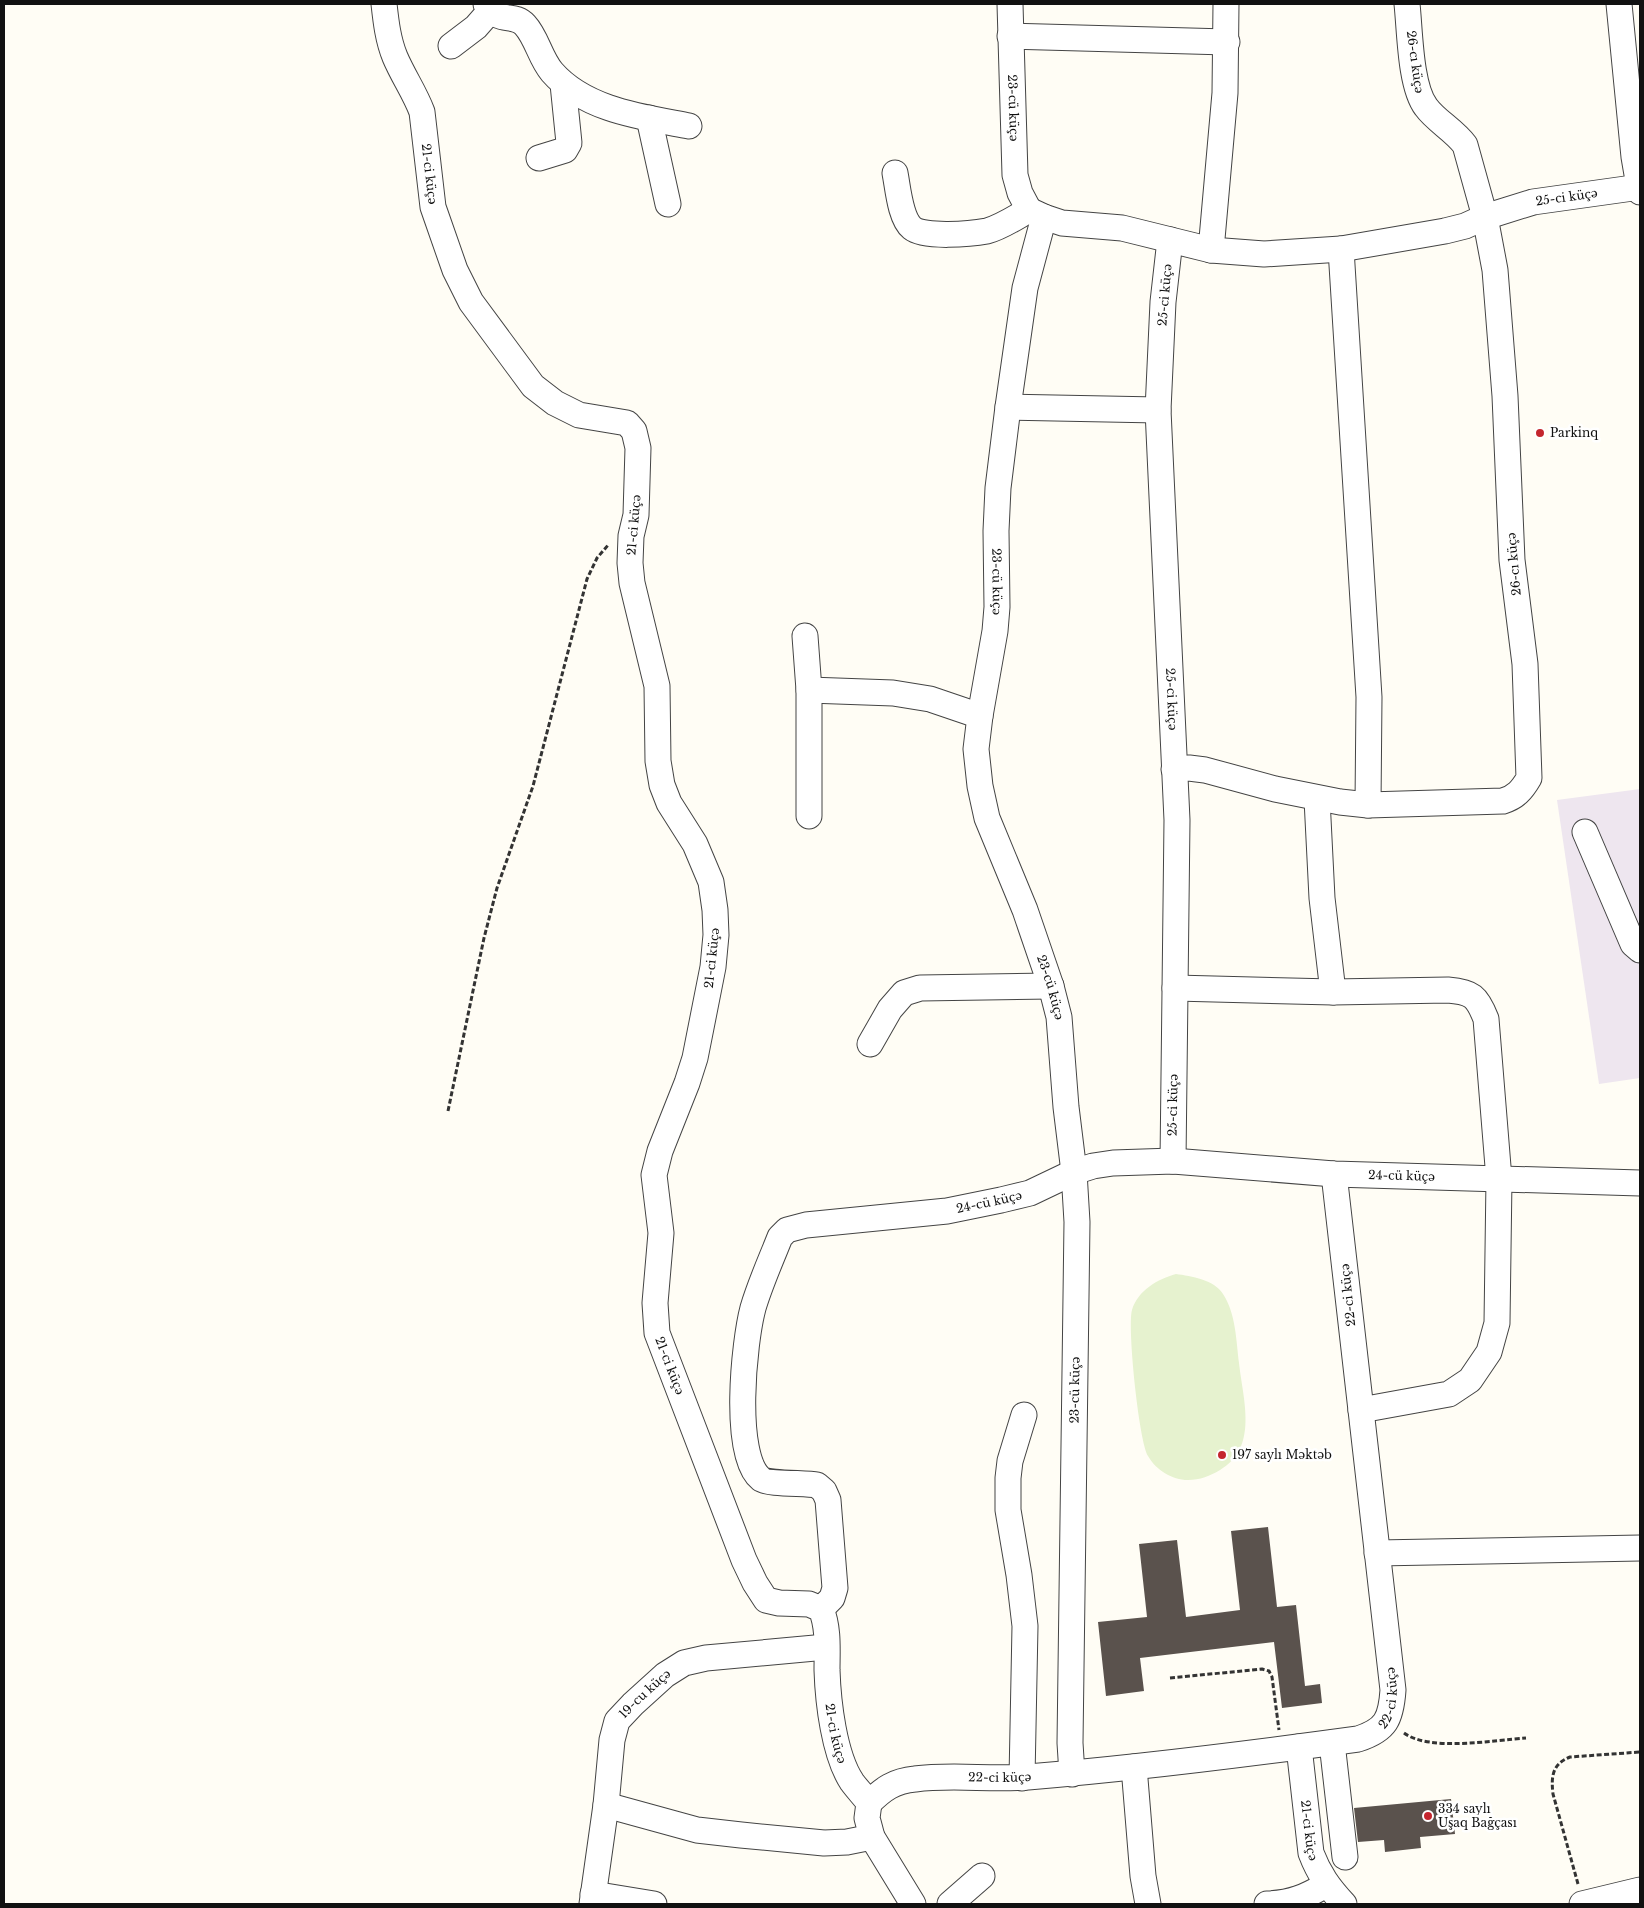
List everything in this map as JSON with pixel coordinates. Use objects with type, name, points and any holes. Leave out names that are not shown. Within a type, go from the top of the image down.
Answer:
[{"type":"street","name":"21-ci küçə","points":[[384,4],[387,32],[394,55],[407,82],[418,99],[422,112],[432,207],[455,270],[471,302],[533,386],[555,403],[579,416],[627,423],[634,432],[638,448],[637,495],[636,515],[631,536],[630,564],[632,584],[657,686],[658,761],[662,785],[669,803],[694,844],[711,882],[716,918],[713,967],[695,1058],[687,1084],[660,1151],[654,1174],[661,1234],[655,1303],[657,1332],[754,1583],[766,1600],[779,1603],[810,1604],[821,1610],[825,1619],[831,1716],[838,1750],[851,1781],[869,1803]]},
{"type":"street","name":"23-cü küçə","points":[[1010,4],[1015,175],[1020,193],[1036,214],[998,488],[996,531],[997,607],[976,749],[986,818],[1025,910],[1051,986],[1059,1017],[1066,1107],[1074,1172],[1077,1222],[1070,1743],[1072,1774]]},
{"type":"street","points":[[1211,250],[1225,93],[1226,4]]},
{"type":"street","name":"26-cı küçə","points":[[1174,769],[1204,770],[1316,799],[1368,804],[1502,801],[1514,797],[1529,778],[1525,664],[1512,560],[1501,343],[1494,270],[1485,217],[1465,145],[1459,136],[1427,109],[1420,98],[1416,85],[1407,4]]},
{"type":"street","points":[[1619,4],[1634,105],[1640,188]]},
{"type":"street","points":[[451,46],[476,28],[488,7],[499,17],[517,19],[525,25],[550,69],[563,84],[599,104],[649,118],[689,126]]},
{"type":"street","points":[[1010,36],[1227,42]]},
{"type":"street","points":[[539,158],[565,150],[569,142],[563,84]]},
{"type":"street","points":[[649,118],[668,204]]},
{"type":"street","points":[[895,173],[904,216],[911,227],[922,233],[962,234],[988,230],[1036,214]]},
{"type":"street","name":"25-ci küçə","points":[[1036,214],[1062,223],[1122,228],[1211,250],[1264,254],[1341,249],[1445,231],[1465,226],[1485,217],[1533,202],[1640,188]]},
{"type":"street","name":"25-ci küçə","points":[[1170,240],[1163,302],[1158,410],[1177,820],[1173,1161]]},
{"type":"street","points":[[1341,249],[1369,698],[1368,804]]},
{"type":"street","points":[[1008,407],[1158,410]]},
{"type":"street","points":[[805,636],[809,690],[809,816]]},
{"type":"street","points":[[809,690],[893,693],[930,699],[980,716]]},
{"type":"street","points":[[1316,799],[1322,898],[1332,992]]},
{"type":"street","points":[[1585,832],[1634,944],[1640,950]]},
{"type":"street","points":[[870,1044],[890,1009],[904,993],[920,988],[1051,986]]},
{"type":"street","points":[[1175,988],[1332,992],[1463,991],[1475,997],[1486,1019],[1498,1179],[1496,1323],[1489,1352],[1470,1380],[1449,1394],[1361,1410]]},
{"type":"street","name":"24-cü küçə","points":[[821,1610],[832,1598],[834,1588],[828,1500],[824,1490],[817,1485],[763,1481],[754,1472],[743,1422],[743,1375],[753,1309],[780,1237],[787,1230],[806,1225],[947,1211],[1001,1200],[1030,1193],[1074,1172],[1093,1166],[1113,1163],[1173,1161],[1334,1174],[1640,1183]]},
{"type":"street","name":"22-ci küçə","points":[[869,1803],[885,1788],[913,1779],[938,1777],[1022,1778],[1072,1774],[1332,1743],[1358,1739],[1374,1734],[1387,1720],[1392,1708],[1393,1690],[1334,1174]]},
{"type":"street","points":[[1022,1778],[1025,1626],[1020,1575],[1008,1510],[1008,1478],[1010,1460],[1024,1415]]},
{"type":"street","points":[[1377,1553],[1640,1548]]},
{"type":"street","name":"19-cu küçə","points":[[593,1899],[606,1805],[612,1740],[617,1721],[665,1675],[684,1663],[706,1658],[826,1647]]},
{"type":"street","points":[[1332,1743],[1344,1857]]},
{"type":"street","name":"21-ci küçə","points":[[1290,1748],[1311,1853],[1316,1868],[1326,1885],[1344,1904]]},
{"type":"street","points":[[1134,1767],[1143,1876],[1148,1904]]},
{"type":"street","points":[[869,1803],[867,1818],[872,1837],[913,1904]]},
{"type":"street","points":[[606,1805],[697,1830],[824,1843],[847,1842],[872,1837]]},
{"type":"street","points":[[950,1904],[982,1876]]},
{"type":"street","points":[[1267,1904],[1284,1903],[1304,1898],[1326,1885]]},
{"type":"street","points":[[1580,1897],[1640,1890]]},
{"type":"street","points":[[593,1899],[654,1904]]},
{"type":"path","points":[[448,1110],[484,938],[497,888],[532,786],[587,579],[597,558],[606,546],[616,540],[631,536]]},
{"type":"path","points":[[1170,1678],[1269,1671],[1290,1748]]},
{"type":"path","points":[[1387,1720],[1412,1739],[1439,1744],[1526,1738]]},
{"type":"path","points":[[1580,1897],[1553,1794],[1552,1780],[1555,1769],[1562,1760],[1570,1757],[1640,1752]]},
{"type":"shaded area","points":[[1640,789],[1640,1078],[1599,1084],[1557,800]]},
{"type":"green space","points":[[1176,1274],[1209,1282],[1223,1294],[1231,1310],[1235,1327],[1245,1407],[1246,1422],[1240,1449],[1232,1460],[1220,1470],[1192,1480],[1182,1480],[1170,1476],[1155,1466],[1148,1456],[1141,1429],[1132,1359],[1131,1320],[1135,1303],[1150,1286]]},
{"type":"building","points":[[1268,1527],[1277,1607],[1296,1605],[1305,1686],[1320,1684],[1322,1703],[1282,1708],[1274,1642],[1140,1658],[1144,1691],[1106,1696],[1098,1622],[1147,1617],[1139,1544],[1177,1540],[1186,1617],[1240,1610],[1231,1531]]},
{"type":"building","points":[[1451,1799],[1455,1834],[1420,1837],[1421,1848],[1385,1852],[1384,1840],[1358,1842],[1354,1808]]},
{"type":"place","name":"Parkinq","points":[[1540,433]]},
{"type":"place","name":"197 saylı Məktəb","points":[[1222,1455]]},
{"type":"place","name":"334 saylı Uşaq Bağçası","points":[[1428,1816]]}]
